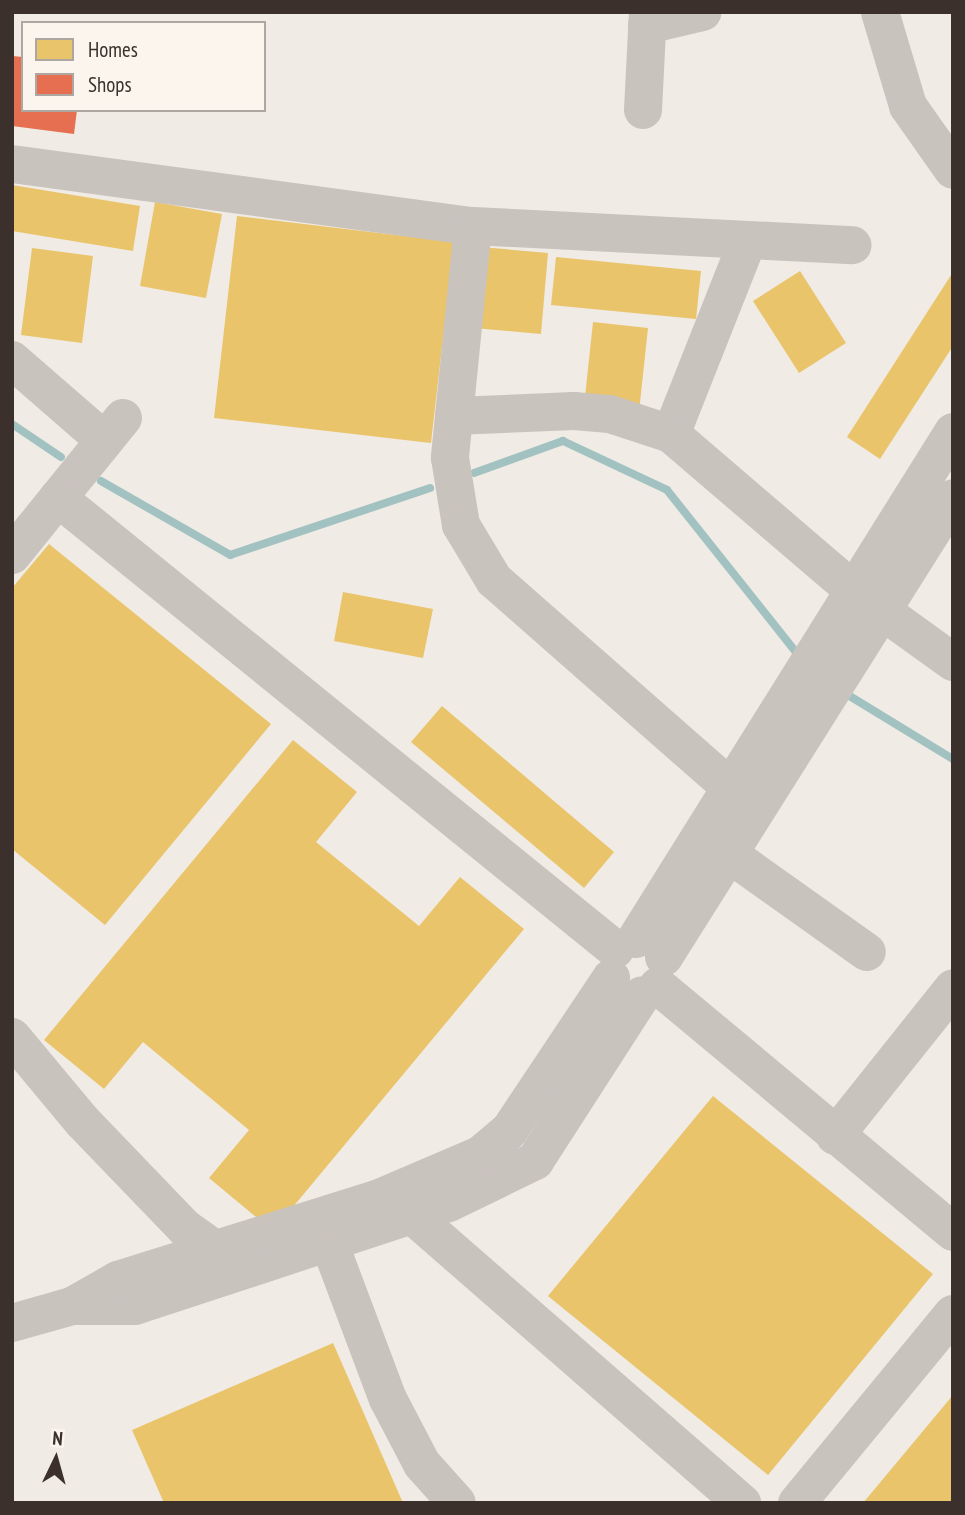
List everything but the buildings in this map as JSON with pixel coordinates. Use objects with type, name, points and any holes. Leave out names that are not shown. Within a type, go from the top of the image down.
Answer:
[{"type":"street","points":[[643,110],[648,18],[703,12]]},
{"type":"street","points":[[880,12],[908,106],[953,170]]},
{"type":"street","points":[[12,164],[472,226],[746,245],[853,245]]},
{"type":"street","points":[[472,226],[450,458],[458,514],[494,580],[727,785]]},
{"type":"street","points":[[671,434],[746,245]]},
{"type":"street","points":[[12,360],[113,429],[12,555]]},
{"type":"street","points":[[454,416],[574,411],[610,414],[671,434],[868,601],[953,662]]},
{"type":"street","points":[[229,1260],[480,1155],[509,1131],[729,854],[868,601],[953,432]]},
{"type":"street","points":[[58,498],[638,968],[835,1136],[953,1232]]},
{"type":"street","points":[[12,1323],[72,1306],[118,1280],[330,1245],[412,1216],[536,1161],[638,968],[727,785],[868,601],[953,498]]},
{"type":"street","points":[[729,854],[867,952]]},
{"type":"street","points":[[835,1136],[953,988]]},
{"type":"street","points":[[12,1037],[82,1121],[185,1228],[229,1260]]},
{"type":"street","points":[[412,1216],[742,1503]]},
{"type":"street","points":[[330,1245],[388,1399],[422,1464],[457,1503]]},
{"type":"street","points":[[797,1503],[953,1314]]},
{"type":"waterway","points":[[12,424],[61,457]]},
{"type":"waterway","points":[[474,473],[563,441],[667,490],[795,651]]},
{"type":"waterway","points":[[101,481],[230,555],[430,488]]},
{"type":"waterway","points":[[848,695],[953,759]]}]
